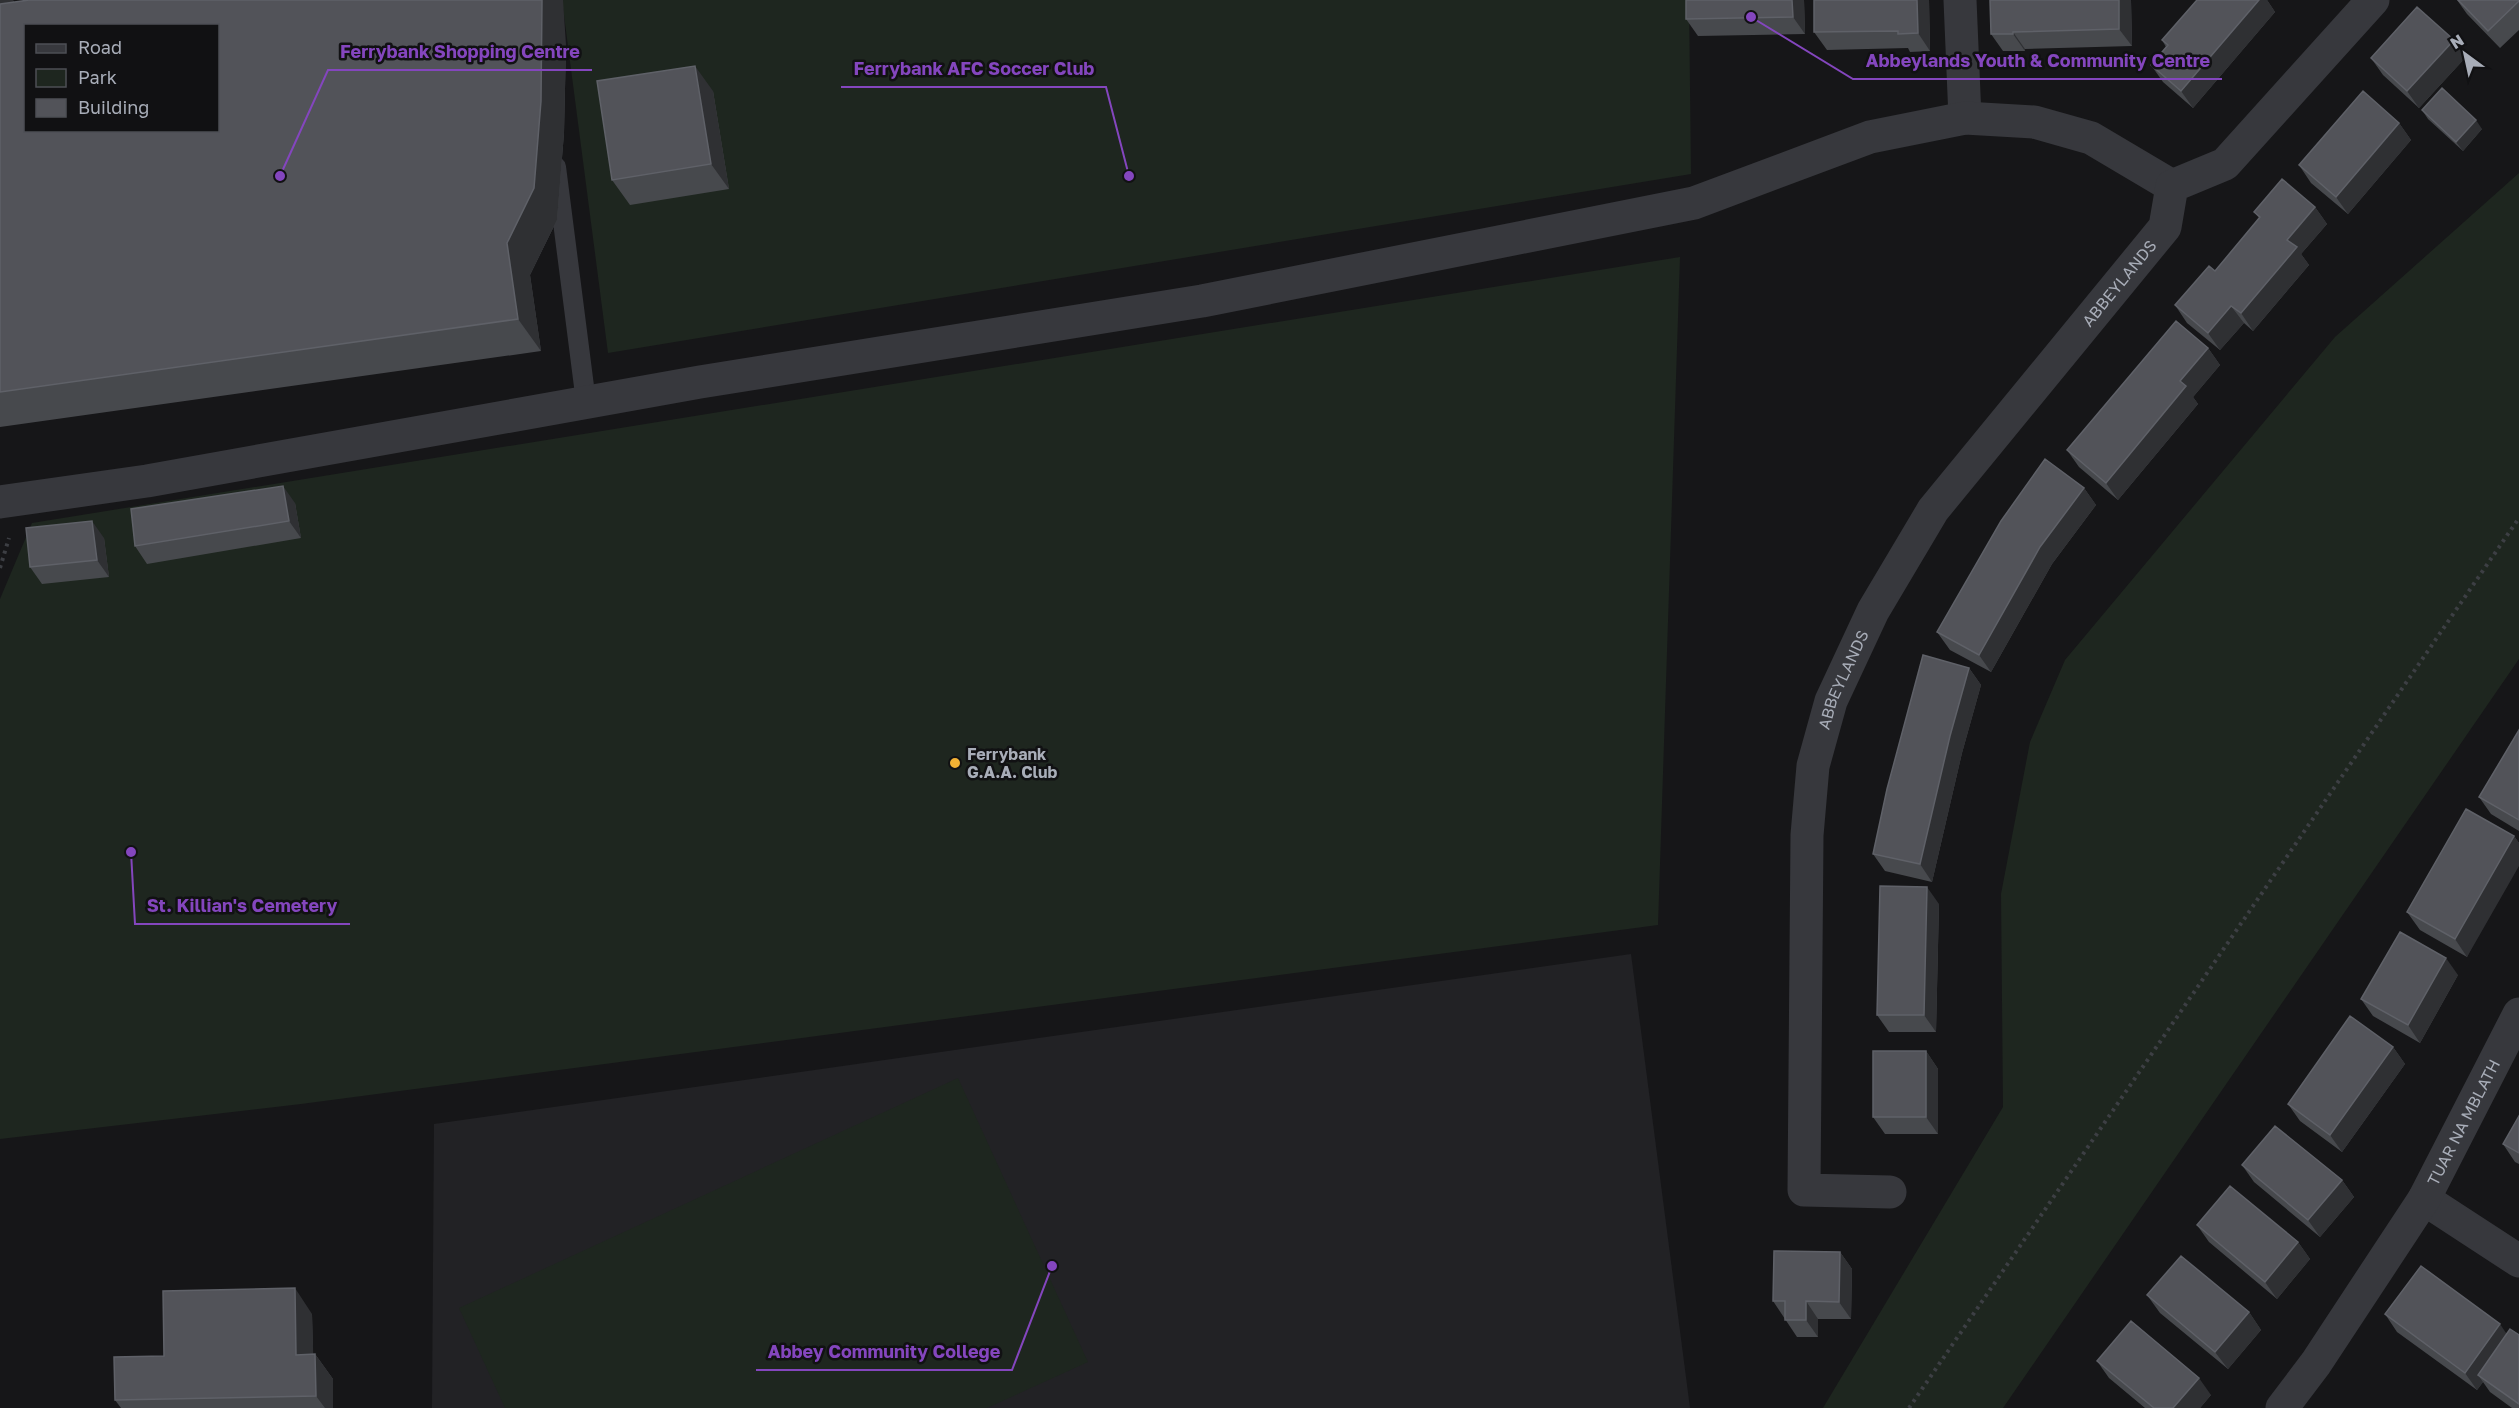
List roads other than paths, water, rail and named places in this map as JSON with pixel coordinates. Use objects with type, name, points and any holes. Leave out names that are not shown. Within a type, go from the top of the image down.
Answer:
[{"type":"street","points":[[1960,0],[1965,118]]},
{"type":"street","points":[[0,502],[147,481],[700,381],[1202,301],[1694,203],[1870,137],[1965,118],[2034,122],[2091,138],[2172,186],[2225,164],[2373,0]]},
{"type":"street","name":"ABBEYLANDS","points":[[1890,1192],[1804,1190],[1807,835],[1813,766],[1831,701],[1873,611],[1933,510],[2165,227],[2172,186]]},
{"type":"street","name":"TUAR NA MBLATH","points":[[2282,1408],[2316,1363],[2424,1199],[2519,1014]]},
{"type":"street","name":"TUAR NA MBLATH","points":[[2424,1199],[2519,1261]]},
{"type":"lane","points":[[555,154],[586,402]]},
{"type":"place","name":"Abbeylands Youth & Community Centre","points":[[1751,17]]},
{"type":"place","name":"Ferrybank Shopping Centre","points":[[280,176]]},
{"type":"place","name":"Ferrybank AFC Soccer Club","points":[[1129,176]]},
{"type":"place","name":"Ferrybank G.A.A. Club","points":[[955,763]]},
{"type":"place","name":"St. Killian's Cemetery","points":[[131,852]]},
{"type":"place","name":"Abbey Community College","points":[[1052,1266]]}]
